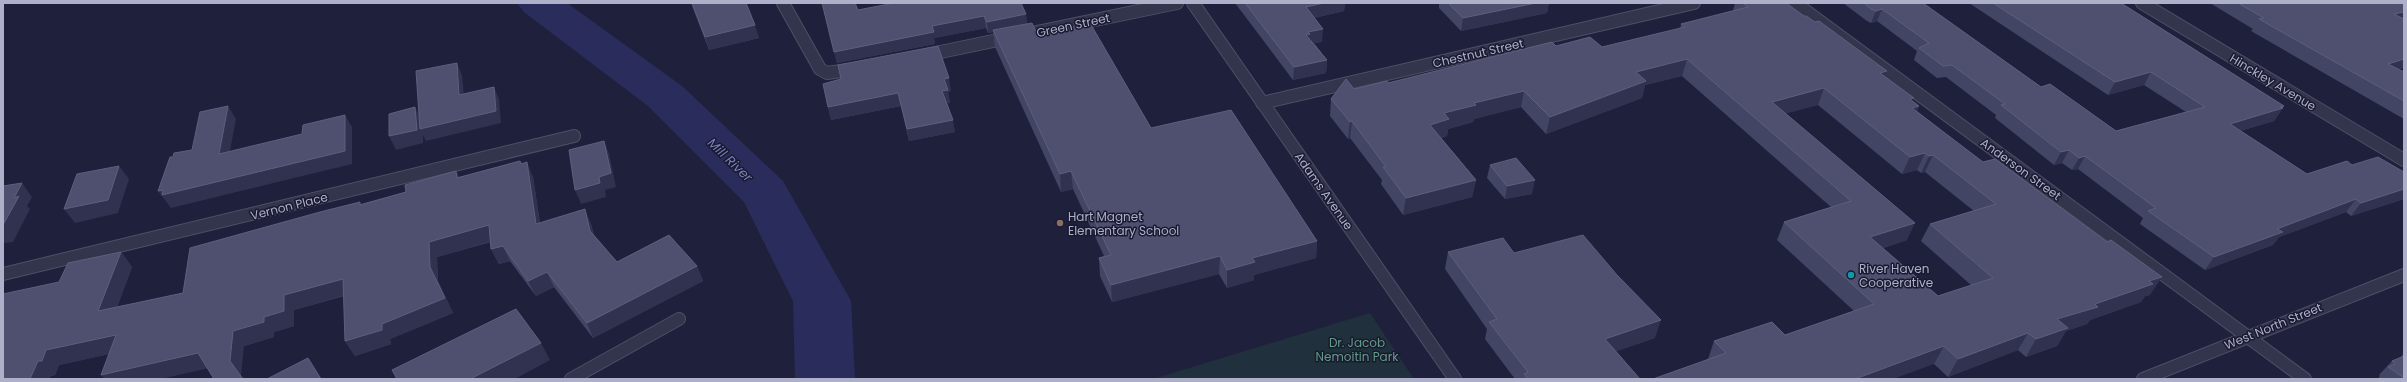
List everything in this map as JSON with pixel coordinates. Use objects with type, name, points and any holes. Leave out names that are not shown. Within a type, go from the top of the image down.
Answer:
[{"type":"street","points":[[783,3],[817,67],[827,72],[866,67]]},
{"type":"street","name":"Green Street","points":[[918,57],[1177,3]]},
{"type":"street","name":"Adams Avenue","points":[[1193,3],[1455,379]]},
{"type":"street","name":"Chestnut Street","points":[[1262,103],[1694,3]]},
{"type":"street","name":"Anderson Street","points":[[1795,3],[2305,379]]},
{"type":"street","name":"Hinckley Avenue","points":[[2142,3],[2404,160]]},
{"type":"street","name":"Vernon Place","points":[[3,274],[574,136]]},
{"type":"street","name":"West North Street","points":[[2144,379],[2247,336],[2404,275]]},
{"type":"street","points":[[571,379],[679,319]]},
{"type":"green space","name":"Dr. Jacob Nemoitin Park","points":[[1370,313],[1414,379],[1153,379]]},
{"type":"building","points":[[692,3],[746,3],[755,25],[705,37]]},
{"type":"building","points":[[822,3],[855,3],[858,10],[894,3],[1021,3],[1026,14],[987,22],[984,16],[932,26],[934,32],[834,52]]},
{"type":"building","points":[[1245,3],[1324,3],[1306,7],[1323,29],[1308,32],[1310,34],[1306,35],[1327,60],[1294,67]]},
{"type":"building","points":[[1448,3],[1536,3],[1463,18]]},
{"type":"building","points":[[1743,3],[1786,3],[1815,22],[1819,21],[1887,71],[1880,73],[1914,98],[1910,99],[1919,106],[1912,108],[1983,162],[1995,159],[2107,242],[2111,240],[2162,277],[2149,281],[2153,284],[2095,304],[2098,307],[2057,319],[2068,328],[2036,339],[2028,333],[1958,359],[1944,346],[1855,379],[1653,379],[1726,353],[1714,341],[1772,322],[1785,335],[1874,304],[1784,222],[1851,201],[1687,59],[1636,72],[1646,81],[1550,117],[1524,91],[1474,103],[1476,105],[1444,113],[1449,119],[1430,125],[1476,180],[1406,198],[1383,167],[1386,167],[1352,121],[1350,122],[1331,99],[1346,79],[1354,89],[1387,81],[1388,83],[1552,42],[1556,46],[1590,37],[1602,47],[1685,27],[1681,24],[1748,7]],"holes":[[[1824,88],[1910,157],[1925,153],[1929,156],[1933,155],[1996,204],[1930,224],[1993,278],[1938,296],[1870,237],[1915,223],[1772,102]]]},
{"type":"building","points":[[1864,3],[1923,3],[2041,87],[2050,84],[2116,131],[2205,107],[2151,72],[2115,82],[1993,3],[2121,3],[2284,106],[2280,107],[2283,108],[2230,124],[2307,174],[2347,161],[2352,165],[2378,157],[2404,172],[2404,189],[2361,203],[2356,199],[2277,229],[2283,232],[2214,257],[2148,211],[2156,208],[2085,156],[2079,158],[2069,150],[2061,152],[2001,105],[2005,104],[1952,65],[1943,66],[1919,48],[1929,43],[1882,9],[1876,11]]},
{"type":"building","points":[[2238,3],[2404,3],[2404,12],[2394,14],[2404,19],[2404,59],[2388,64],[2404,72],[2404,101],[2259,19],[2264,18]]},
{"type":"building","points":[[1032,23],[1037,34],[1090,23],[1151,128],[1231,110],[1317,241],[1252,258],[1255,262],[1227,270],[1220,256],[1111,285],[1099,258],[1111,255],[1071,171],[1060,174],[993,30]]},
{"type":"building","points":[[938,46],[949,78],[944,79],[948,90],[942,91],[953,120],[907,129],[898,93],[828,107],[823,84],[841,79],[838,65]]},
{"type":"building","points":[[457,63],[459,95],[494,87],[496,111],[420,129],[416,71]]},
{"type":"building","points":[[228,106],[219,154],[302,134],[303,125],[345,115],[345,151],[162,195],[163,190],[158,191],[170,157],[173,157],[174,153],[192,150],[200,112]]},
{"type":"building","points":[[415,107],[417,130],[389,136],[389,114]]},
{"type":"building","points":[[604,141],[611,173],[599,177],[600,183],[575,190],[569,150]]},
{"type":"building","points":[[1516,158],[1535,180],[1507,186],[1490,165]]},
{"type":"building","points":[[520,161],[521,164],[527,162],[536,224],[585,209],[590,231],[617,262],[669,235],[697,266],[587,323],[547,272],[528,281],[503,246],[491,249],[489,225],[429,242],[430,267],[445,298],[382,324],[382,330],[345,341],[343,279],[284,295],[284,311],[264,317],[264,322],[233,331],[230,361],[243,379],[214,379],[198,353],[101,375],[116,335],[46,350],[42,361],[38,361],[30,379],[3,379],[3,294],[59,282],[68,263],[121,252],[98,311],[183,293],[190,248],[320,212],[360,202],[360,205],[406,192],[405,185],[456,171],[457,178]]},
{"type":"building","points":[[119,166],[108,200],[64,209],[77,174]]},
{"type":"building","points":[[22,183],[14,198],[19,196],[3,225],[3,186]]},
{"type":"building","points":[[1583,235],[1617,275],[1661,320],[1605,339],[1640,379],[1528,379],[1524,374],[1528,372],[1489,322],[1497,319],[1448,252],[1503,238],[1514,253]]},
{"type":"building","points":[[516,309],[541,343],[470,379],[397,379],[392,370]]},
{"type":"building","points":[[2404,356],[2404,378],[2388,367],[2395,364],[2392,361]]},
{"type":"building","points":[[308,358],[321,379],[267,379]]},
{"type":"waterway","name":"Mill River","points":[[539,3],[665,96],[765,193],[822,301],[825,379]]},
{"type":"place","name":"Hart Magnet Elementary School","points":[[1060,223]]},
{"type":"place","name":"River Haven Cooperative","points":[[1851,275]]}]
